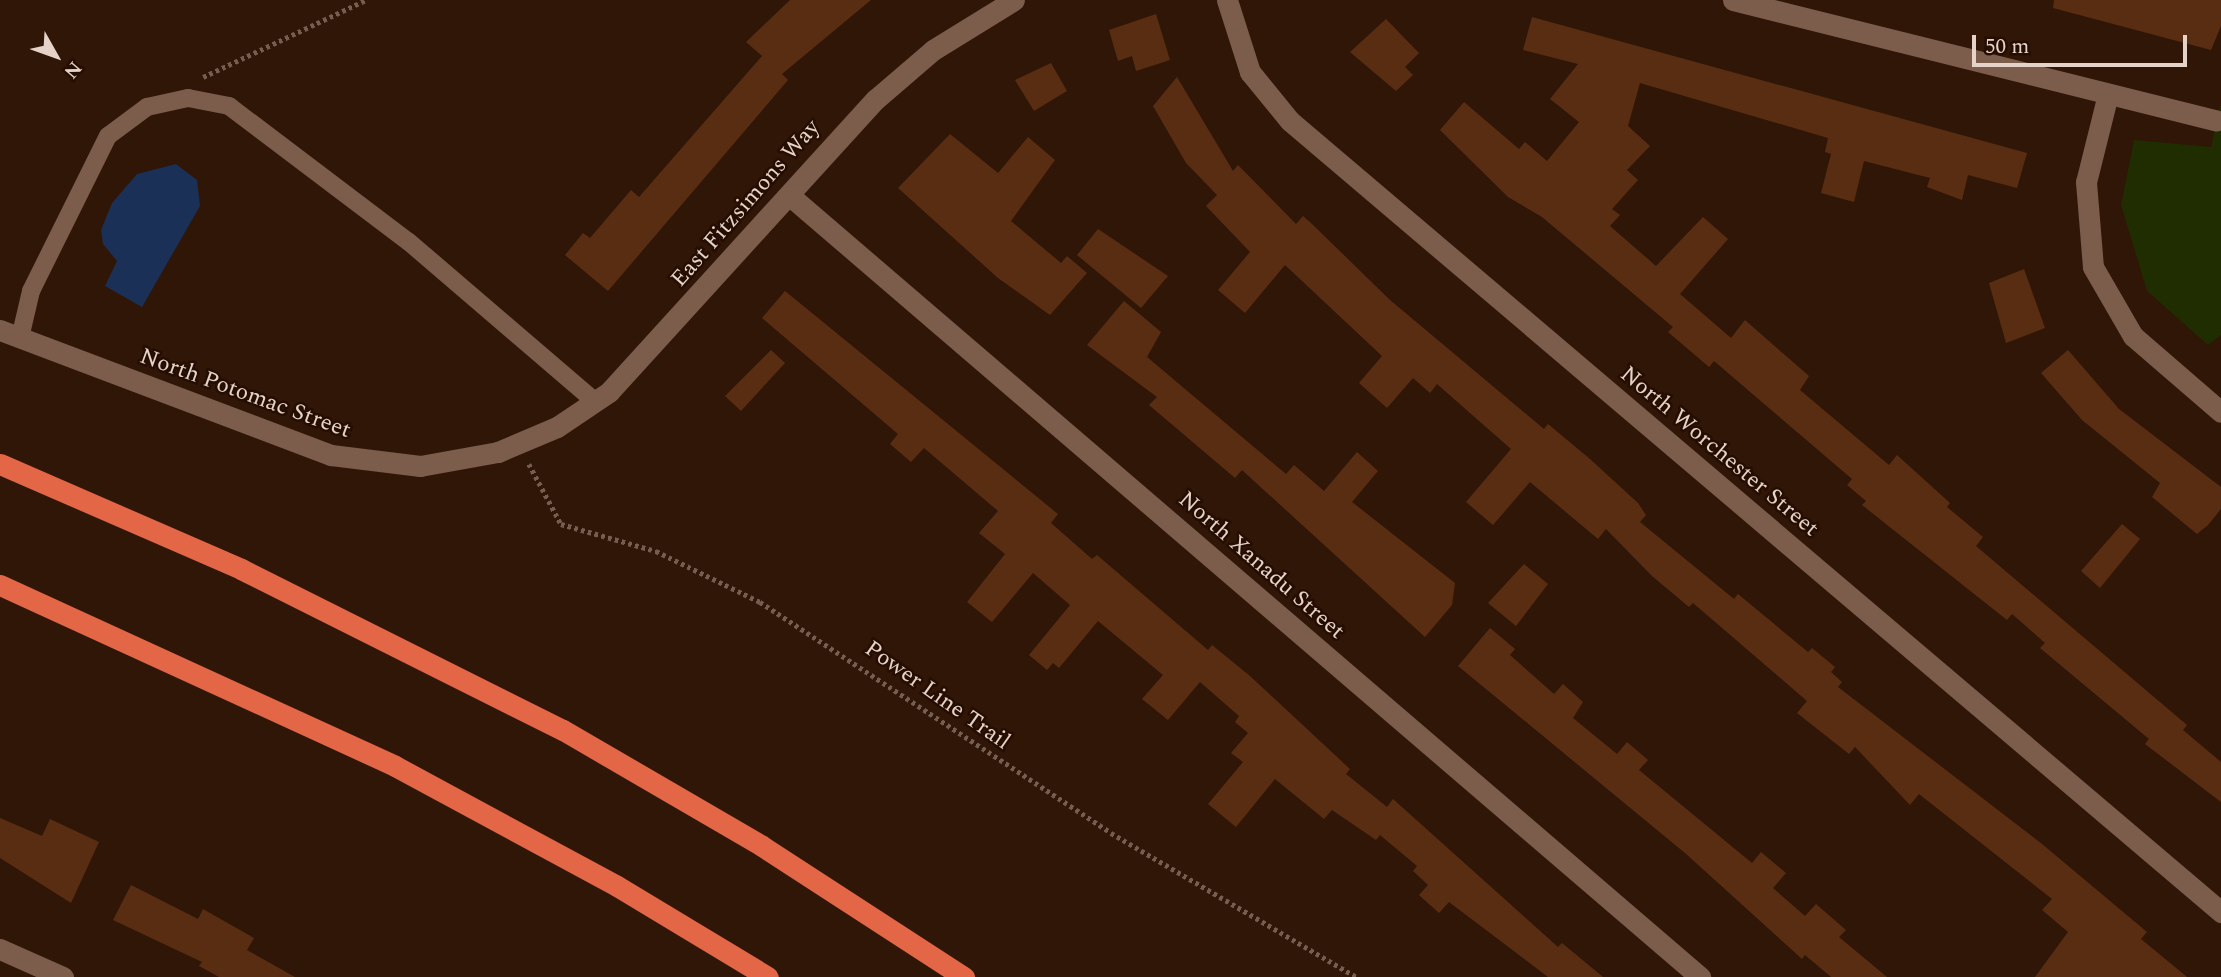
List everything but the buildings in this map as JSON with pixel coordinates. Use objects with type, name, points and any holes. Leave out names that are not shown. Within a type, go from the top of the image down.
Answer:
[{"type":"highway","points":[[0,464],[242,569],[563,730],[762,846],[964,977]]},
{"type":"highway","points":[[0,585],[395,766],[606,879],[768,977]]},
{"type":"street","name":"East Fitzsimons Way","points":[[520,444],[596,402],[660,342],[789,195],[900,77],[1014,0]]},
{"type":"street","name":"North Worchester Street","points":[[1227,0],[1250,72],[1290,121],[2221,912]]},
{"type":"street","points":[[1733,0],[2216,120]]},
{"type":"street","points":[[2108,94],[2086,182],[2093,267],[2133,336],[2221,412]]},
{"type":"street","name":"North Xanadu Street","points":[[789,195],[1700,977]]},
{"type":"street","name":"North Potomac Street","points":[[0,330],[351,460],[438,464],[520,444]]},
{"type":"street","points":[[0,949],[63,977]]},
{"type":"lane","points":[[20,338],[31,291],[108,136],[147,107],[188,98],[229,106],[409,242],[596,402]]},
{"type":"path","points":[[193,82],[366,0]]},
{"type":"path","name":"Power Line Trail","points":[[520,444],[546,507],[561,524],[656,551],[760,602],[1111,833],[1356,977]]},
{"type":"green space","points":[[2221,102],[2221,335],[2208,345],[2147,291],[2121,205],[2134,140],[2211,147]]},
{"type":"water","points":[[176,164],[197,180],[200,206],[142,307],[105,286],[117,261],[103,244],[101,230],[112,203],[137,174]]}]
